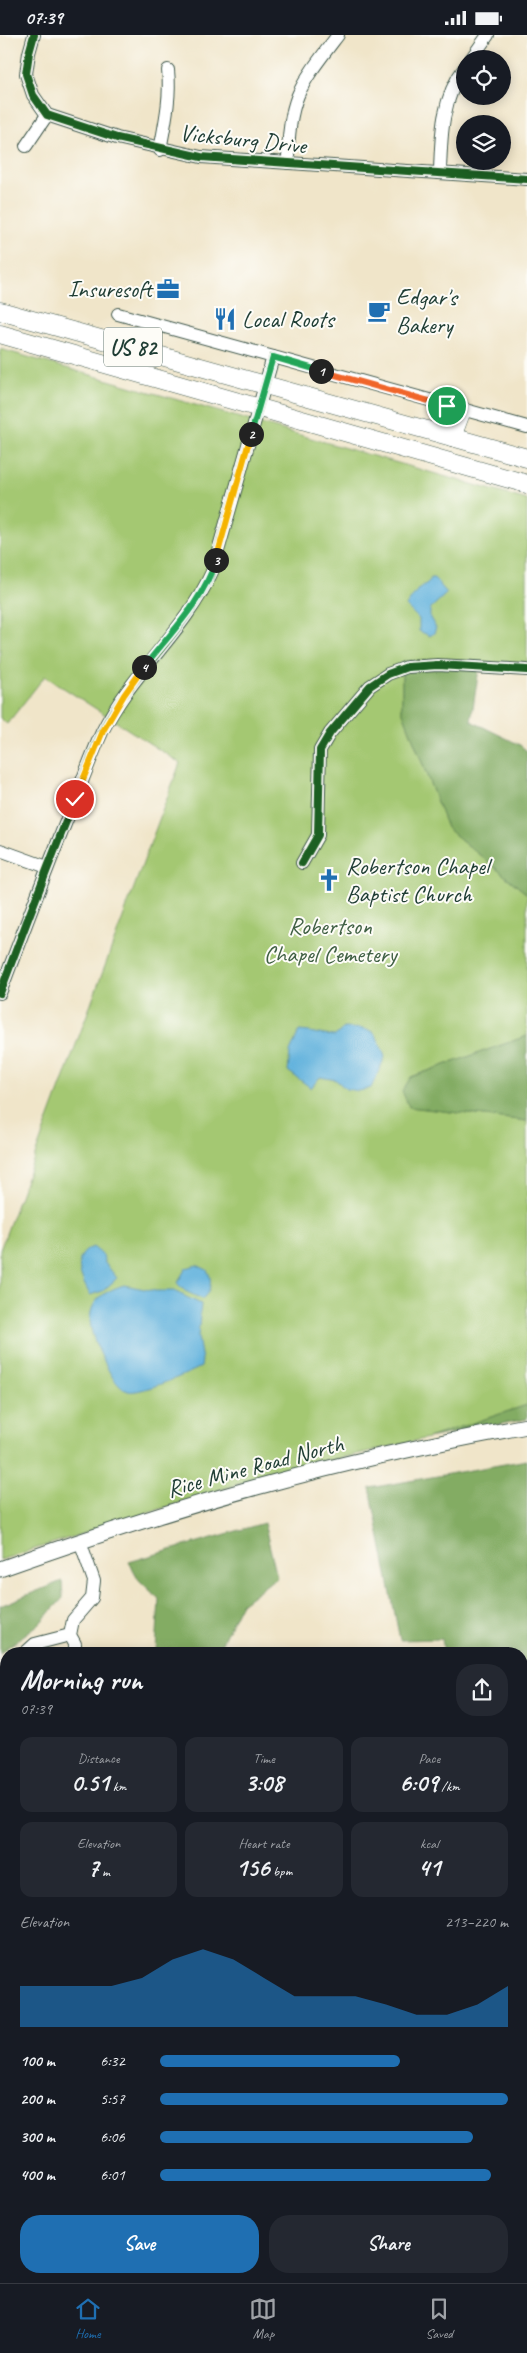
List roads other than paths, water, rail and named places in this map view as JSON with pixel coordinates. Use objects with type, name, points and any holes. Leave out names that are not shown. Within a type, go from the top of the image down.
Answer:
[{"type":"highway","name":"US 82","points":[[0,311],[527,458]]},
{"type":"highway","name":"US 82","points":[[0,334],[258,409],[527,484]]},
{"type":"highway","points":[[452,437],[462,410]]},
{"type":"main road","name":"Rice Mine Road North","points":[[0,1569],[80,1541],[268,1483],[358,1461],[527,1426]]},
{"type":"street","points":[[26,146],[47,115],[33,95],[26,74],[28,53],[34,35]]},
{"type":"street","points":[[288,163],[288,133],[293,105],[306,77],[338,35]]},
{"type":"street","points":[[477,50],[488,35]]},
{"type":"street","points":[[160,150],[170,87],[168,69]]},
{"type":"street","points":[[440,172],[442,135],[448,101],[456,80]]},
{"type":"street","name":"Vicksburg Drive","points":[[47,115],[160,150],[201,157],[527,179]]},
{"type":"street","points":[[118,314],[527,427]]},
{"type":"street","points":[[0,993],[103,731],[124,695],[150,660],[178,628],[203,592],[218,552],[273,357]]},
{"type":"street","points":[[302,863],[318,835],[320,751],[330,733],[370,686],[388,674],[407,667],[438,665],[527,670]]},
{"type":"street","points":[[0,850],[48,867]]},
{"type":"street","points":[[76,1647],[76,1644],[70,1635],[73,1620],[92,1598],[94,1581],[80,1541]]},
{"type":"street","points":[[32,1647],[35,1644],[70,1635]]},
{"type":"water","points":[[431,578],[434,578],[447,593],[430,609],[430,618],[436,628],[430,636],[419,631],[419,619],[406,606],[418,589]]},
{"type":"water","points":[[344,1028],[368,1030],[378,1040],[385,1057],[371,1088],[359,1091],[346,1089],[336,1080],[320,1077],[311,1088],[288,1071],[290,1052],[299,1031],[335,1036]]},
{"type":"water","points":[[93,1247],[103,1255],[105,1263],[117,1278],[103,1291],[90,1295],[83,1282],[80,1262],[86,1251]]},
{"type":"water","points":[[197,1265],[207,1270],[210,1277],[209,1289],[202,1299],[185,1291],[177,1283],[186,1268]]},
{"type":"water","points":[[124,1285],[155,1291],[174,1291],[201,1304],[198,1337],[202,1360],[201,1367],[142,1390],[128,1391],[117,1383],[108,1369],[93,1337],[90,1316],[93,1306],[99,1298],[109,1291]]},
{"type":"place","name":"Insuresoft","points":[[168,289]]},
{"type":"place","name":"Edgar's Bakery","points":[[379,311]]},
{"type":"place","name":"Local Roots","points":[[225,319]]},
{"type":"place","name":"Robertson Chapel Baptist Church","points":[[329,880]]},
{"type":"park label","name":"Robertson Chapel Cemetery","points":[[330,940]]}]
